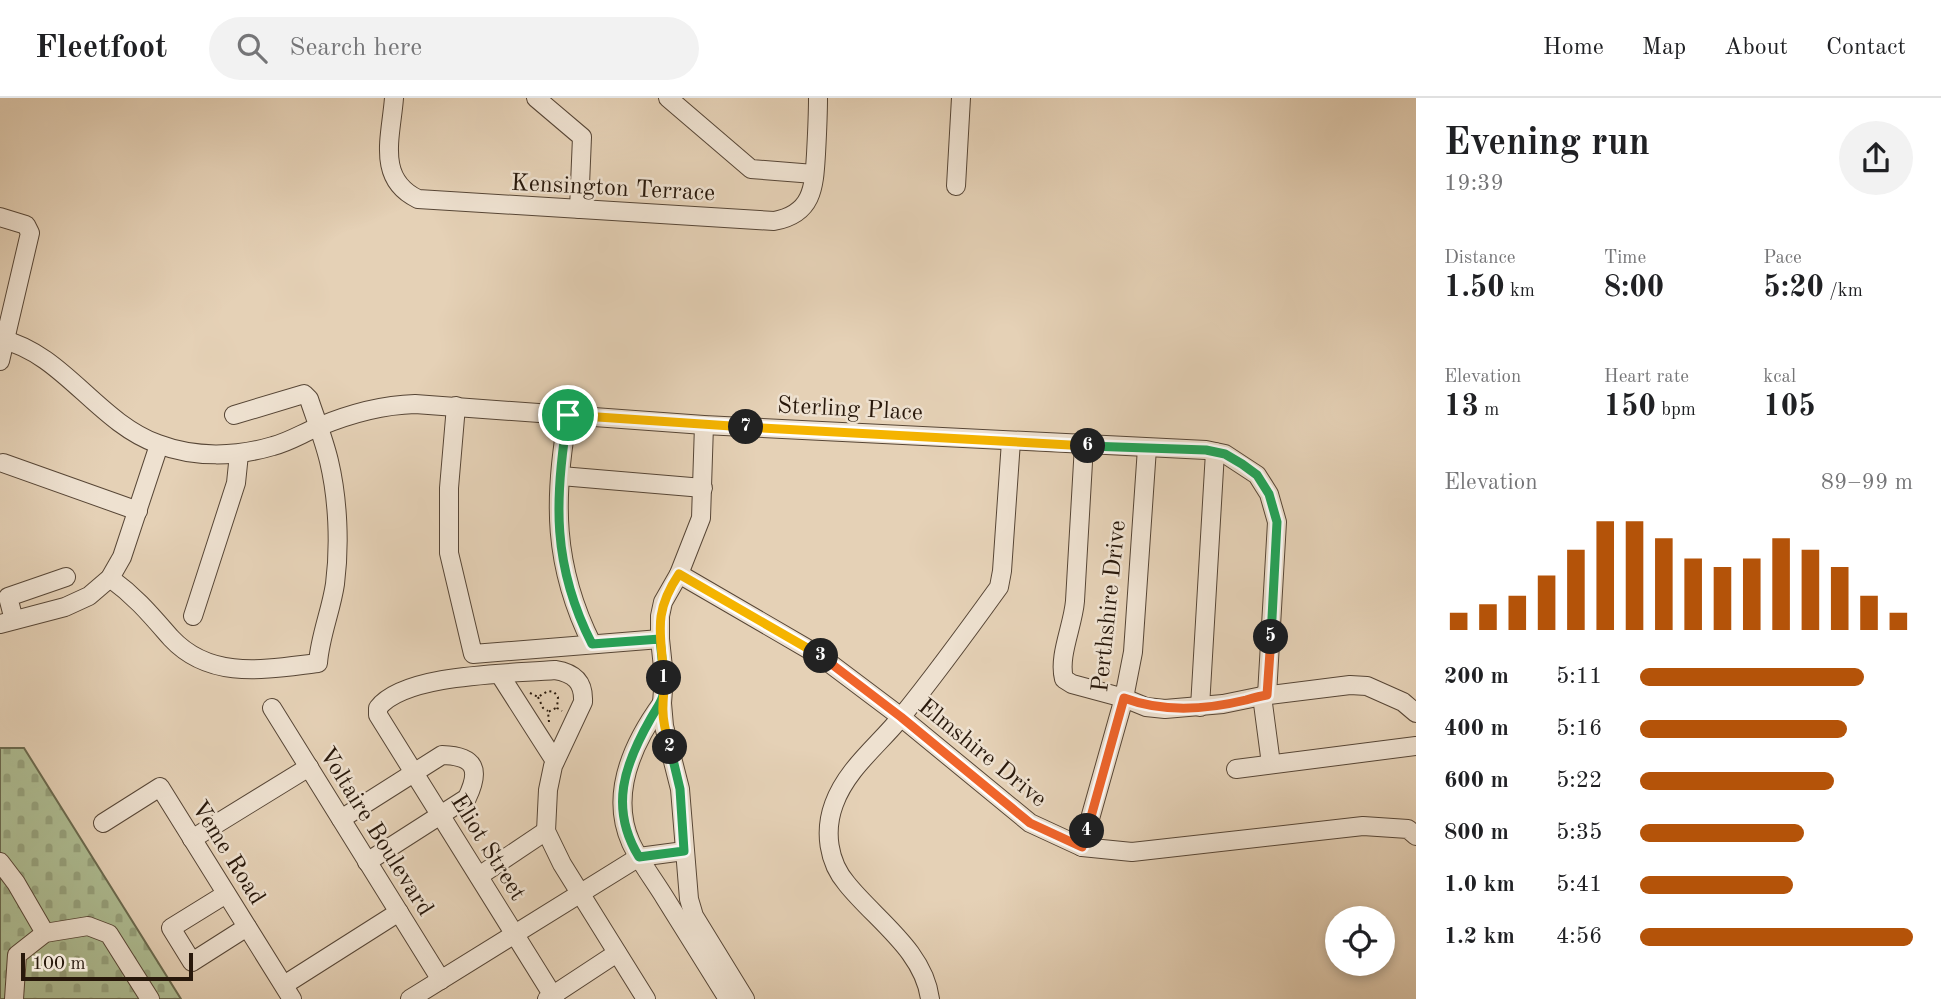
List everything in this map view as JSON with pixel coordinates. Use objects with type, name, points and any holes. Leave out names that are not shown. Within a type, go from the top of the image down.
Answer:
[{"type":"street","name":"Kensington Terrace","points":[[394,98],[390,170],[401,189],[429,201],[774,221],[786,219],[798,212],[810,195],[814,174],[818,98]]},
{"type":"street","points":[[536,98],[582,137],[579,209]]},
{"type":"street","points":[[668,98],[751,169],[814,174]]},
{"type":"street","points":[[956,186],[961,98]]},
{"type":"street","points":[[0,217],[26,225],[30,233],[0,361]]},
{"type":"street","name":"Sterling Place","points":[[3,340],[22,345],[42,357],[90,400],[145,438],[159,445],[203,454],[239,454],[276,446],[318,427],[376,408],[395,405],[456,406],[704,425],[1084,446],[1178,447],[1225,454],[1257,475],[1269,494],[1277,522],[1264,695],[1271,764]]},
{"type":"street","points":[[110,578],[142,603],[173,640],[189,654],[208,663],[228,669],[252,671],[318,663],[319,648],[335,586],[337,561],[334,488],[328,459],[309,400],[304,394],[234,415]]},
{"type":"street","points":[[456,406],[449,488],[449,553],[473,654],[660,639]]},
{"type":"street","points":[[568,415],[558,522],[560,546],[578,617],[592,644]]},
{"type":"street","points":[[704,425],[701,518],[679,574],[663,602],[660,616],[665,685],[662,703],[664,726],[680,789],[687,888],[694,916],[745,999]]},
{"type":"street","points":[[930,999],[925,977],[914,958],[846,883],[833,860],[829,847],[830,819],[844,782],[901,717],[999,587],[1011,441]]},
{"type":"street","points":[[66,576],[4,598],[7,622],[65,607],[89,596],[110,578],[122,557],[159,445]]},
{"type":"street","points":[[1084,446],[1073,622],[1062,669],[1064,679],[1072,684],[1146,707],[1180,709],[1264,695],[1350,685],[1367,686],[1403,702],[1416,713]]},
{"type":"street","name":"Perthshire Drive","points":[[1082,847],[1124,698],[1137,614],[1147,448]]},
{"type":"street","points":[[1200,707],[1215,452]]},
{"type":"street","points":[[193,616],[236,483],[239,454]]},
{"type":"street","points":[[3,463],[138,511]]},
{"type":"street","points":[[561,476],[703,488]]},
{"type":"street","name":"Elmshire Drive","points":[[679,574],[820,656],[901,717],[1030,823],[1082,847],[1132,852],[1363,826],[1413,828]]},
{"type":"street","points":[[555,761],[500,675],[555,670],[576,677],[583,692],[583,702],[555,761],[548,790],[546,831],[580,894],[646,999]]},
{"type":"street","name":"Eliot Street","points":[[500,675],[418,684],[385,699],[378,708],[382,720],[515,934],[551,998]]},
{"type":"street","points":[[662,703],[651,718],[628,765],[621,802],[624,819],[639,857],[728,999]]},
{"type":"street","name":"Voltaire Boulevard","points":[[272,708],[441,980]]},
{"type":"street","points":[[1236,769],[1416,746]]},
{"type":"street","points":[[341,819],[442,755],[458,755],[469,761],[475,782],[467,798],[367,862]]},
{"type":"street","points":[[192,839],[309,767]]},
{"type":"street","name":"Veme Road","points":[[103,823],[160,787],[288,992]]},
{"type":"street","points":[[479,876],[546,831]]},
{"type":"street","points":[[410,999],[639,857],[684,851]]},
{"type":"street","points":[[0,862],[16,883],[45,933]]},
{"type":"street","points":[[226,894],[171,928],[192,962],[247,927]]},
{"type":"street","points":[[288,992],[398,912]]},
{"type":"street","points":[[14,999],[17,955],[45,933],[88,926],[109,934],[150,999]]},
{"type":"street","points":[[551,998],[617,953]]},
{"type":"path","points":[[527,691],[538,697],[542,708],[548,712]]},
{"type":"path","points":[[538,697],[548,691],[554,692],[558,696],[557,708],[575,719]]},
{"type":"green space","points":[[0,748],[24,748],[181,999],[0,999]]},
{"type":"route","points":[[568,415],[558,522],[568,585],[578,617],[592,644],[660,639],[665,692],[662,703],[651,718],[628,765],[622,791],[621,802],[626,830],[639,857],[684,851],[678,772],[664,726],[662,703],[665,692],[664,677],[660,639],[663,602],[679,574],[820,656],[901,717],[1030,823],[1082,847],[1124,698],[1146,707],[1180,709],[1267,695],[1277,522],[1269,494],[1257,475],[1225,454],[1178,447],[1084,446],[568,415]]}]
